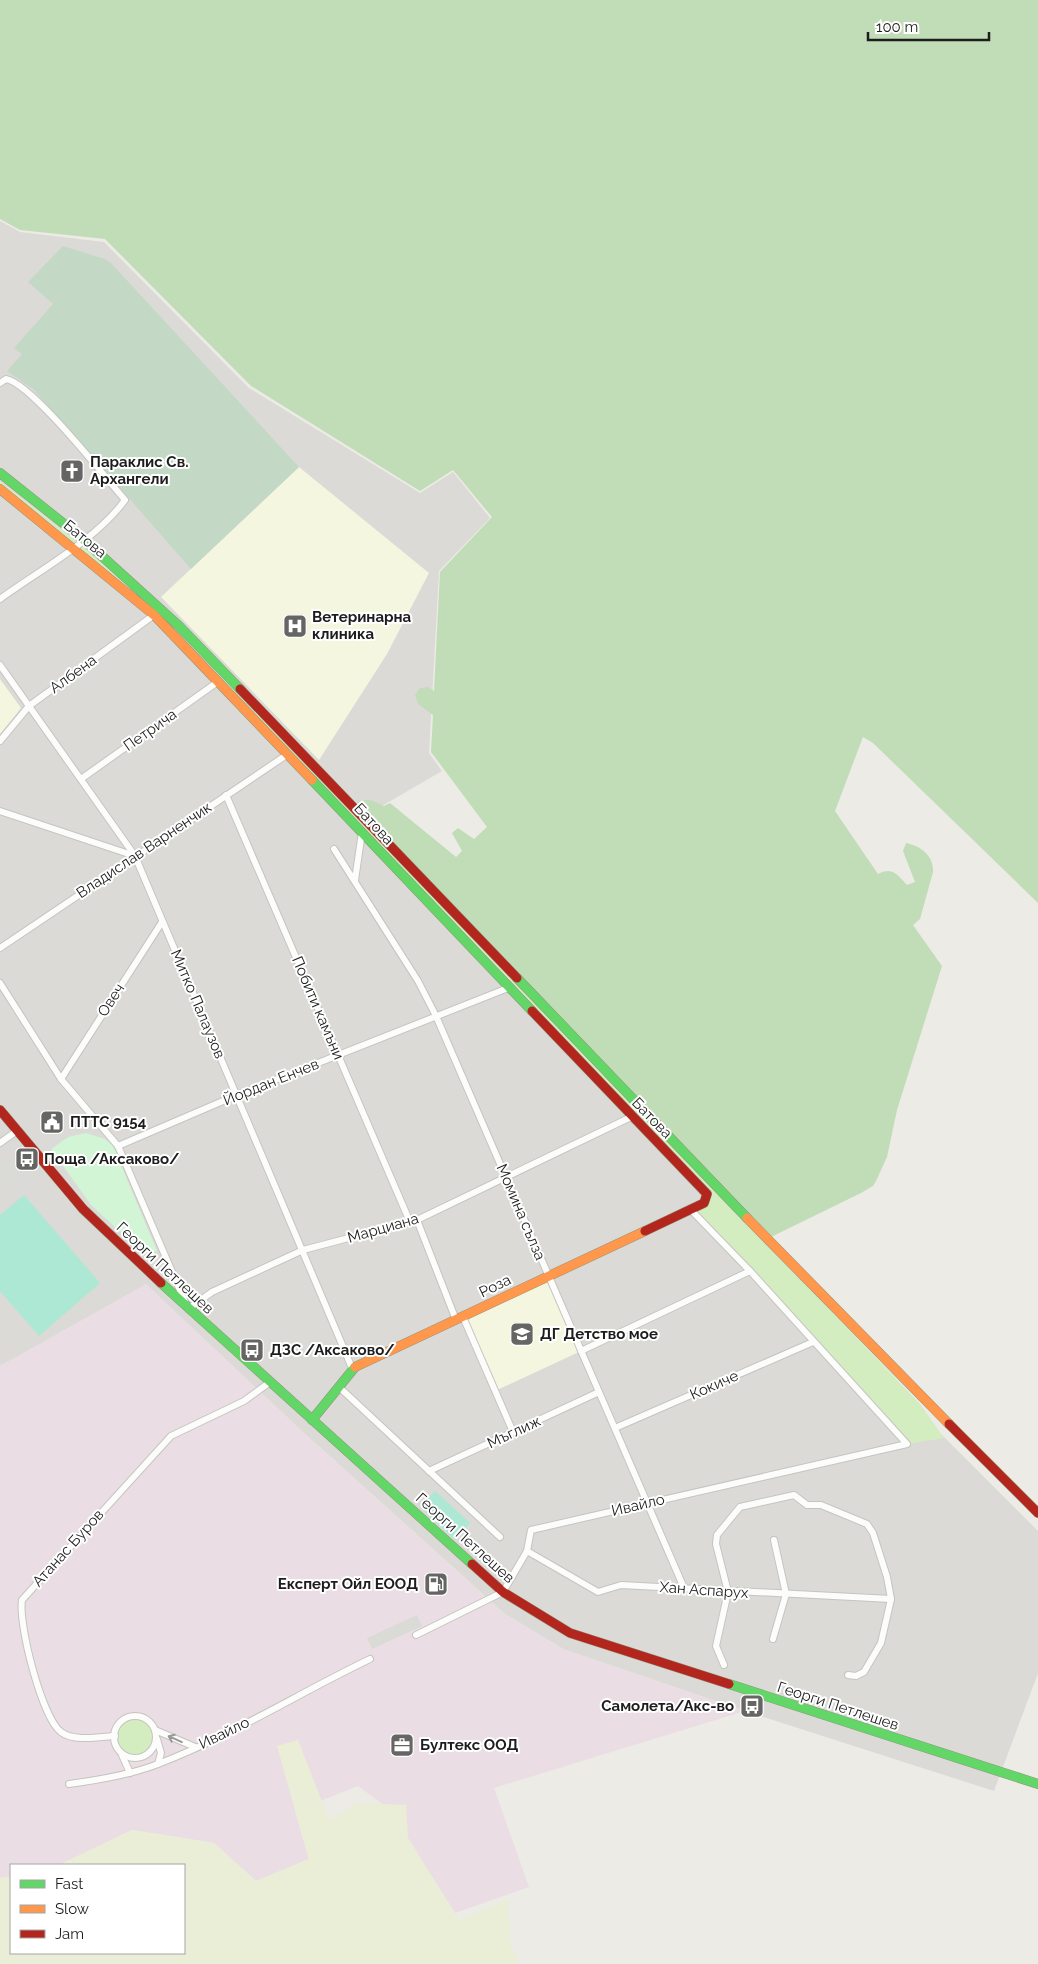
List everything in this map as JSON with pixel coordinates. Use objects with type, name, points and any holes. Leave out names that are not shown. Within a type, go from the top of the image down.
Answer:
[{"type":"main road","points":[[0,473],[84,539],[179,626],[846,1321],[1038,1513]]},
{"type":"main road","name":"Батова","points":[[0,489],[74,547],[154,615],[631,1117],[707,1194],[707,1199]]},
{"type":"main road","name":"Георги Петлешев","points":[[0,1110],[83,1209],[188,1309],[503,1592],[570,1632],[1038,1784]]},
{"type":"main road","name":"Роза","points":[[352,1368],[691,1210],[707,1199]]},
{"type":"main road","points":[[312,1420],[352,1368]]},
{"type":"street","points":[[0,383],[6,379],[12,380],[34,396],[125,500],[114,514],[74,547],[0,599]]},
{"type":"street","name":"Албена","points":[[0,741],[29,706],[154,615]]},
{"type":"street","name":"Митко Палаузов","points":[[0,665],[135,856],[352,1368]]},
{"type":"street","name":"Петрича","points":[[81,779],[219,682]]},
{"type":"street","name":"Владислав Варненчик","points":[[0,948],[288,754]]},
{"type":"street","name":"Побити камъни","points":[[226,795],[413,1221],[513,1432]]},
{"type":"street","points":[[0,811],[135,856]]},
{"type":"street","points":[[355,880],[362,832]]},
{"type":"street","name":"Момина сълза","points":[[334,849],[418,981],[436,1016],[684,1588]]},
{"type":"street","name":"Овеч","points":[[61,1079],[162,922]]},
{"type":"street","points":[[0,983],[61,1079],[118,1146],[188,1309]]},
{"type":"street","name":"Йордан Енчев","points":[[118,1146],[237,1095],[508,988]]},
{"type":"street","name":"Марциана","points":[[188,1309],[212,1292],[303,1250],[413,1221],[631,1117]]},
{"type":"street","points":[[0,1143],[18,1130]]},
{"type":"street","points":[[691,1210],[750,1271],[813,1342]]},
{"type":"street","points":[[581,1351],[750,1271]]},
{"type":"street","name":"Кокиче","points":[[615,1428],[813,1342]]},
{"type":"street","name":"Ивайло","points":[[503,1592],[527,1551],[531,1530],[907,1444],[813,1342]]},
{"type":"street","name":"Атанас Буров","points":[[115,1736],[70,1737],[60,1732],[54,1724],[34,1674],[20,1612],[22,1600],[172,1436],[244,1402],[270,1382]]},
{"type":"street","points":[[339,1387],[500,1537]]},
{"type":"street","name":"Мъглиж","points":[[429,1471],[599,1392]]},
{"type":"street","points":[[724,1666],[716,1646],[728,1592],[716,1539],[737,1510],[745,1506],[794,1495],[807,1505],[821,1505],[859,1519],[870,1528],[888,1577],[891,1599],[881,1643],[864,1672],[856,1676],[848,1675]]},
{"type":"street","points":[[773,1639],[786,1594],[774,1540]]},
{"type":"street","name":"Хан Аспарух","points":[[527,1551],[598,1592],[621,1585],[891,1599]]},
{"type":"street","points":[[416,1635],[503,1592]]},
{"type":"street","name":"Ивайло","points":[[69,1784],[130,1773],[158,1764],[370,1659]]},
{"type":"street","points":[[130,1773],[115,1736],[120,1723],[133,1716],[146,1719],[155,1730],[195,1747]]},
{"type":"street","points":[[155,1730],[161,1753],[158,1764]]},
{"type":"street","points":[[120,1751],[132,1758],[146,1755],[155,1745],[156,1738]]},
{"type":"shaded area","points":[[0,221],[20,232],[104,242],[249,388],[420,493],[453,472],[490,518],[439,571],[429,753],[442,771],[356,821],[900,1393],[1038,1531],[1038,1673],[994,1791],[745,1711],[563,1649],[505,1614],[314,1442],[39,1346],[0,1366]]},
{"type":"shaded area","points":[[63,246],[105,259],[111,263],[299,467],[191,569],[34,390],[7,371],[22,354],[14,348],[53,304],[28,282]]},
{"type":"shaded area","name":"Ветеринарна клиника","points":[[299,467],[429,573],[387,654],[319,760],[161,597]]},
{"type":"shaded area","points":[[0,679],[21,708],[0,734]]},
{"type":"shaded area","points":[[10,1156],[28,1176],[0,1199],[0,1165]]},
{"type":"shaded area","name":"ДГ Детство мое","points":[[548,1275],[581,1351],[495,1391],[463,1317]]},
{"type":"shaded area","points":[[146,1284],[314,1442],[505,1614],[563,1649],[745,1711],[494,1788],[529,1887],[435,1920],[396,1814],[358,1786],[295,1811],[309,1859],[256,1881],[214,1843],[132,1830],[61,1864],[10,1864],[10,1877],[0,1878],[0,1366]]},
{"type":"shaded area","points":[[417,1615],[422,1626],[372,1649],[367,1638]]},
{"type":"shaded area","points":[[298,1740],[329,1820],[358,1803],[406,1805],[408,1838],[460,1921],[508,1899],[510,1939],[518,1964],[0,1964],[0,1878],[10,1877],[10,1954],[185,1954],[185,1864],[61,1864],[132,1830],[214,1843],[256,1881],[309,1859],[277,1746]]},
{"type":"green space","points":[[0,0],[1038,0],[1038,903],[873,743],[863,737],[835,811],[878,874],[891,871],[898,875],[907,885],[915,882],[903,851],[906,843],[921,849],[929,857],[933,866],[933,872],[920,919],[913,925],[942,966],[897,1110],[887,1157],[873,1186],[771,1237],[366,816],[369,814],[357,802],[368,800],[384,806],[390,803],[456,857],[462,851],[452,833],[458,828],[474,839],[487,827],[431,752],[433,715],[418,704],[415,695],[420,688],[428,687],[434,691],[440,572],[492,517],[453,470],[420,491],[251,386],[105,239],[20,230],[0,219]]},
{"type":"green space","points":[[0,481],[82,546],[168,619],[920,1404],[944,1438],[907,1444],[691,1210],[707,1199],[154,615],[0,489]]},
{"type":"green space","points":[[86,1133],[105,1139],[113,1146],[157,1251],[144,1254],[91,1205],[51,1149],[68,1137]]},
{"type":"green space","points":[[24,1195],[100,1283],[39,1336],[0,1291],[0,1215]]},
{"type":"green space","points":[[435,1491],[470,1523],[455,1540],[420,1507]]},
{"type":"green space","points":[[135,1716],[150,1722],[156,1737],[150,1752],[135,1758],[120,1752],[114,1737],[120,1722]]},
{"type":"traffic: fast","points":[[0,473],[83,539],[179,626],[240,689]]},
{"type":"traffic: fast","points":[[312,780],[532,1011]]},
{"type":"traffic: fast","points":[[517,978],[747,1218]]},
{"type":"traffic: fast","points":[[161,1283],[472,1564]]},
{"type":"traffic: fast","points":[[312,1420],[355,1367]]},
{"type":"traffic: fast","points":[[729,1684],[1038,1784]]},
{"type":"traffic: slow","points":[[0,489],[154,615],[312,780]]},
{"type":"traffic: slow","points":[[747,1218],[949,1424]]},
{"type":"traffic: slow","points":[[355,1367],[645,1231]]},
{"type":"traffic: jam","points":[[240,689],[517,978]]},
{"type":"traffic: jam","points":[[532,1011],[707,1194],[704,1203],[645,1231]]},
{"type":"traffic: jam","points":[[0,1110],[83,1209],[161,1283]]},
{"type":"traffic: jam","points":[[949,1424],[1038,1513]]},
{"type":"traffic: jam","points":[[472,1564],[503,1592],[570,1633],[729,1684]]},
{"type":"place","name":"Параклис Св. Архангели","points":[[72,471]]},
{"type":"place","name":"Ветеринарна клиника","points":[[295,626]]},
{"type":"place","name":"ПТТС 9154","points":[[52,1122]]},
{"type":"place","name":"Поща /Аксаково/","points":[[27,1159]]},
{"type":"place","name":"ДГ Детство мое","points":[[522,1334]]},
{"type":"place","name":"ДЗС /Аксаково/","points":[[252,1350]]},
{"type":"place","name":"Експерт Ойл ЕООД","points":[[436,1584]]},
{"type":"place","name":"Самолета/Акс-во","points":[[752,1706]]},
{"type":"place","name":"Бултекс ООД","points":[[402,1745]]}]
